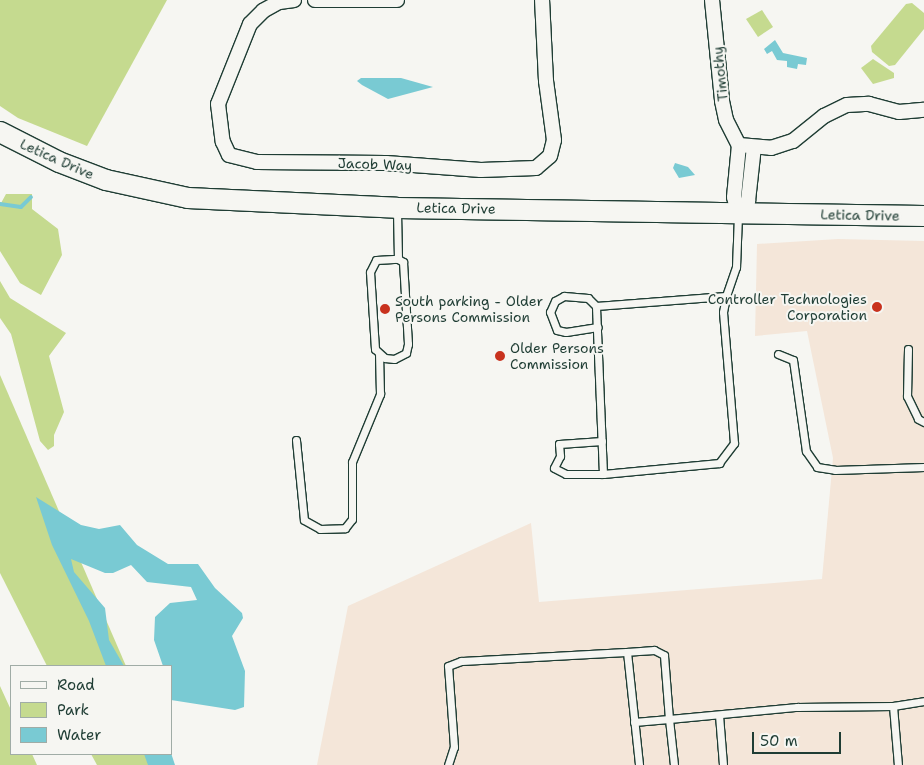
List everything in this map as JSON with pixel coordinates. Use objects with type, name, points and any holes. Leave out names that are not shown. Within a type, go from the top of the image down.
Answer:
[{"type":"street","name":"Jacob Way","points":[[294,0],[278,2],[263,10],[250,24],[218,104],[223,142],[229,155],[257,162],[386,162],[481,170],[536,168],[550,156],[554,140],[546,81],[542,0]]},
{"type":"street","points":[[315,0],[398,0]]},
{"type":"street","name":"Timothy","points":[[712,0],[722,101],[726,120],[739,145]]},
{"type":"street","points":[[738,213],[734,197],[739,145],[754,148],[771,148],[793,141],[824,116],[847,105],[868,104],[899,112],[924,110]]},
{"type":"street","name":"Letica Drive","points":[[0,132],[59,162],[148,191],[236,201],[397,208],[924,216]]},
{"type":"street","points":[[738,213],[748,200],[754,148]]},
{"type":"lane","points":[[397,208],[398,258]]},
{"type":"lane","points":[[602,441],[559,444],[560,456],[554,468],[566,474],[603,474],[719,463],[734,443],[722,312],[736,267],[738,213]]},
{"type":"lane","points":[[398,258],[403,262],[408,344],[401,357],[385,358],[375,349],[370,272],[376,260],[398,258]]},
{"type":"lane","points":[[598,327],[566,332],[556,330],[550,312],[555,300],[564,296],[588,298],[596,306],[598,327],[603,474]]},
{"type":"lane","points":[[596,306],[726,296]]},
{"type":"lane","points":[[908,349],[907,396],[918,419],[924,422]]},
{"type":"lane","points":[[296,440],[304,520],[320,529],[345,528],[352,520],[352,462],[380,394],[379,354]]},
{"type":"lane","points":[[778,354],[793,360],[806,451],[817,467],[835,470],[924,468]]},
{"type":"lane","points":[[448,765],[454,747],[448,666],[461,662],[538,656],[654,650],[664,655],[674,765]]},
{"type":"lane","points":[[627,652],[639,765]]},
{"type":"lane","points":[[634,722],[797,707],[893,706],[924,701]]},
{"type":"lane","points":[[893,706],[898,765]]},
{"type":"lane","points":[[718,715],[723,765]]},
{"type":"shaded area","points":[[838,239],[924,241],[924,765],[317,765],[348,606],[531,523],[539,602],[822,579],[833,458],[807,331],[755,336],[757,244]]},
{"type":"green space","points":[[0,0],[167,0],[87,146],[18,118],[0,106]]},
{"type":"green space","points":[[912,3],[924,13],[924,29],[895,65],[889,66],[872,52],[871,46],[906,4]]},
{"type":"green space","points":[[762,10],[773,27],[758,37],[746,19]]},
{"type":"green space","points":[[873,59],[894,73],[894,78],[873,84],[861,68]]},
{"type":"green space","points":[[6,194],[32,194],[32,209],[58,229],[62,255],[41,295],[20,283],[0,251],[0,205]]},
{"type":"green space","points":[[0,281],[10,298],[66,333],[49,356],[64,412],[54,435],[54,446],[48,450],[40,441],[11,334],[0,318]]},
{"type":"green space","points":[[0,375],[126,665],[46,665],[0,573]]},
{"type":"green space","points":[[0,686],[10,708],[10,755],[32,755],[37,765],[0,765]]},
{"type":"green space","points":[[92,755],[163,755],[168,765],[97,765]]},
{"type":"water","points":[[775,40],[783,53],[807,58],[806,65],[798,64],[797,69],[787,67],[787,61],[777,60],[772,51],[767,54],[764,49]]},
{"type":"water","points":[[361,78],[401,78],[433,87],[388,99],[357,81]]},
{"type":"water","points":[[675,163],[688,167],[695,175],[679,178],[673,168]]},
{"type":"water","points":[[36,497],[81,525],[99,529],[120,525],[137,545],[168,564],[198,564],[215,588],[242,613],[243,618],[232,636],[245,671],[244,707],[235,710],[172,700],[172,665],[163,665],[154,640],[155,617],[170,603],[197,600],[191,587],[147,582],[131,565],[113,573],[105,573],[71,559],[74,572],[105,608],[109,640],[123,665],[106,665],[89,621],[52,545]]},
{"type":"water","points":[[144,755],[172,755],[175,765],[148,765]]},
{"type":"waterway","points":[[0,204],[21,207],[31,197]]},
{"type":"place","name":"Controller Technologies Corporation","points":[[877,307]]},
{"type":"place","name":"South parking - Older Persons Commission","points":[[385,309]]},
{"type":"place","name":"Older Persons Commission","points":[[500,356]]}]
